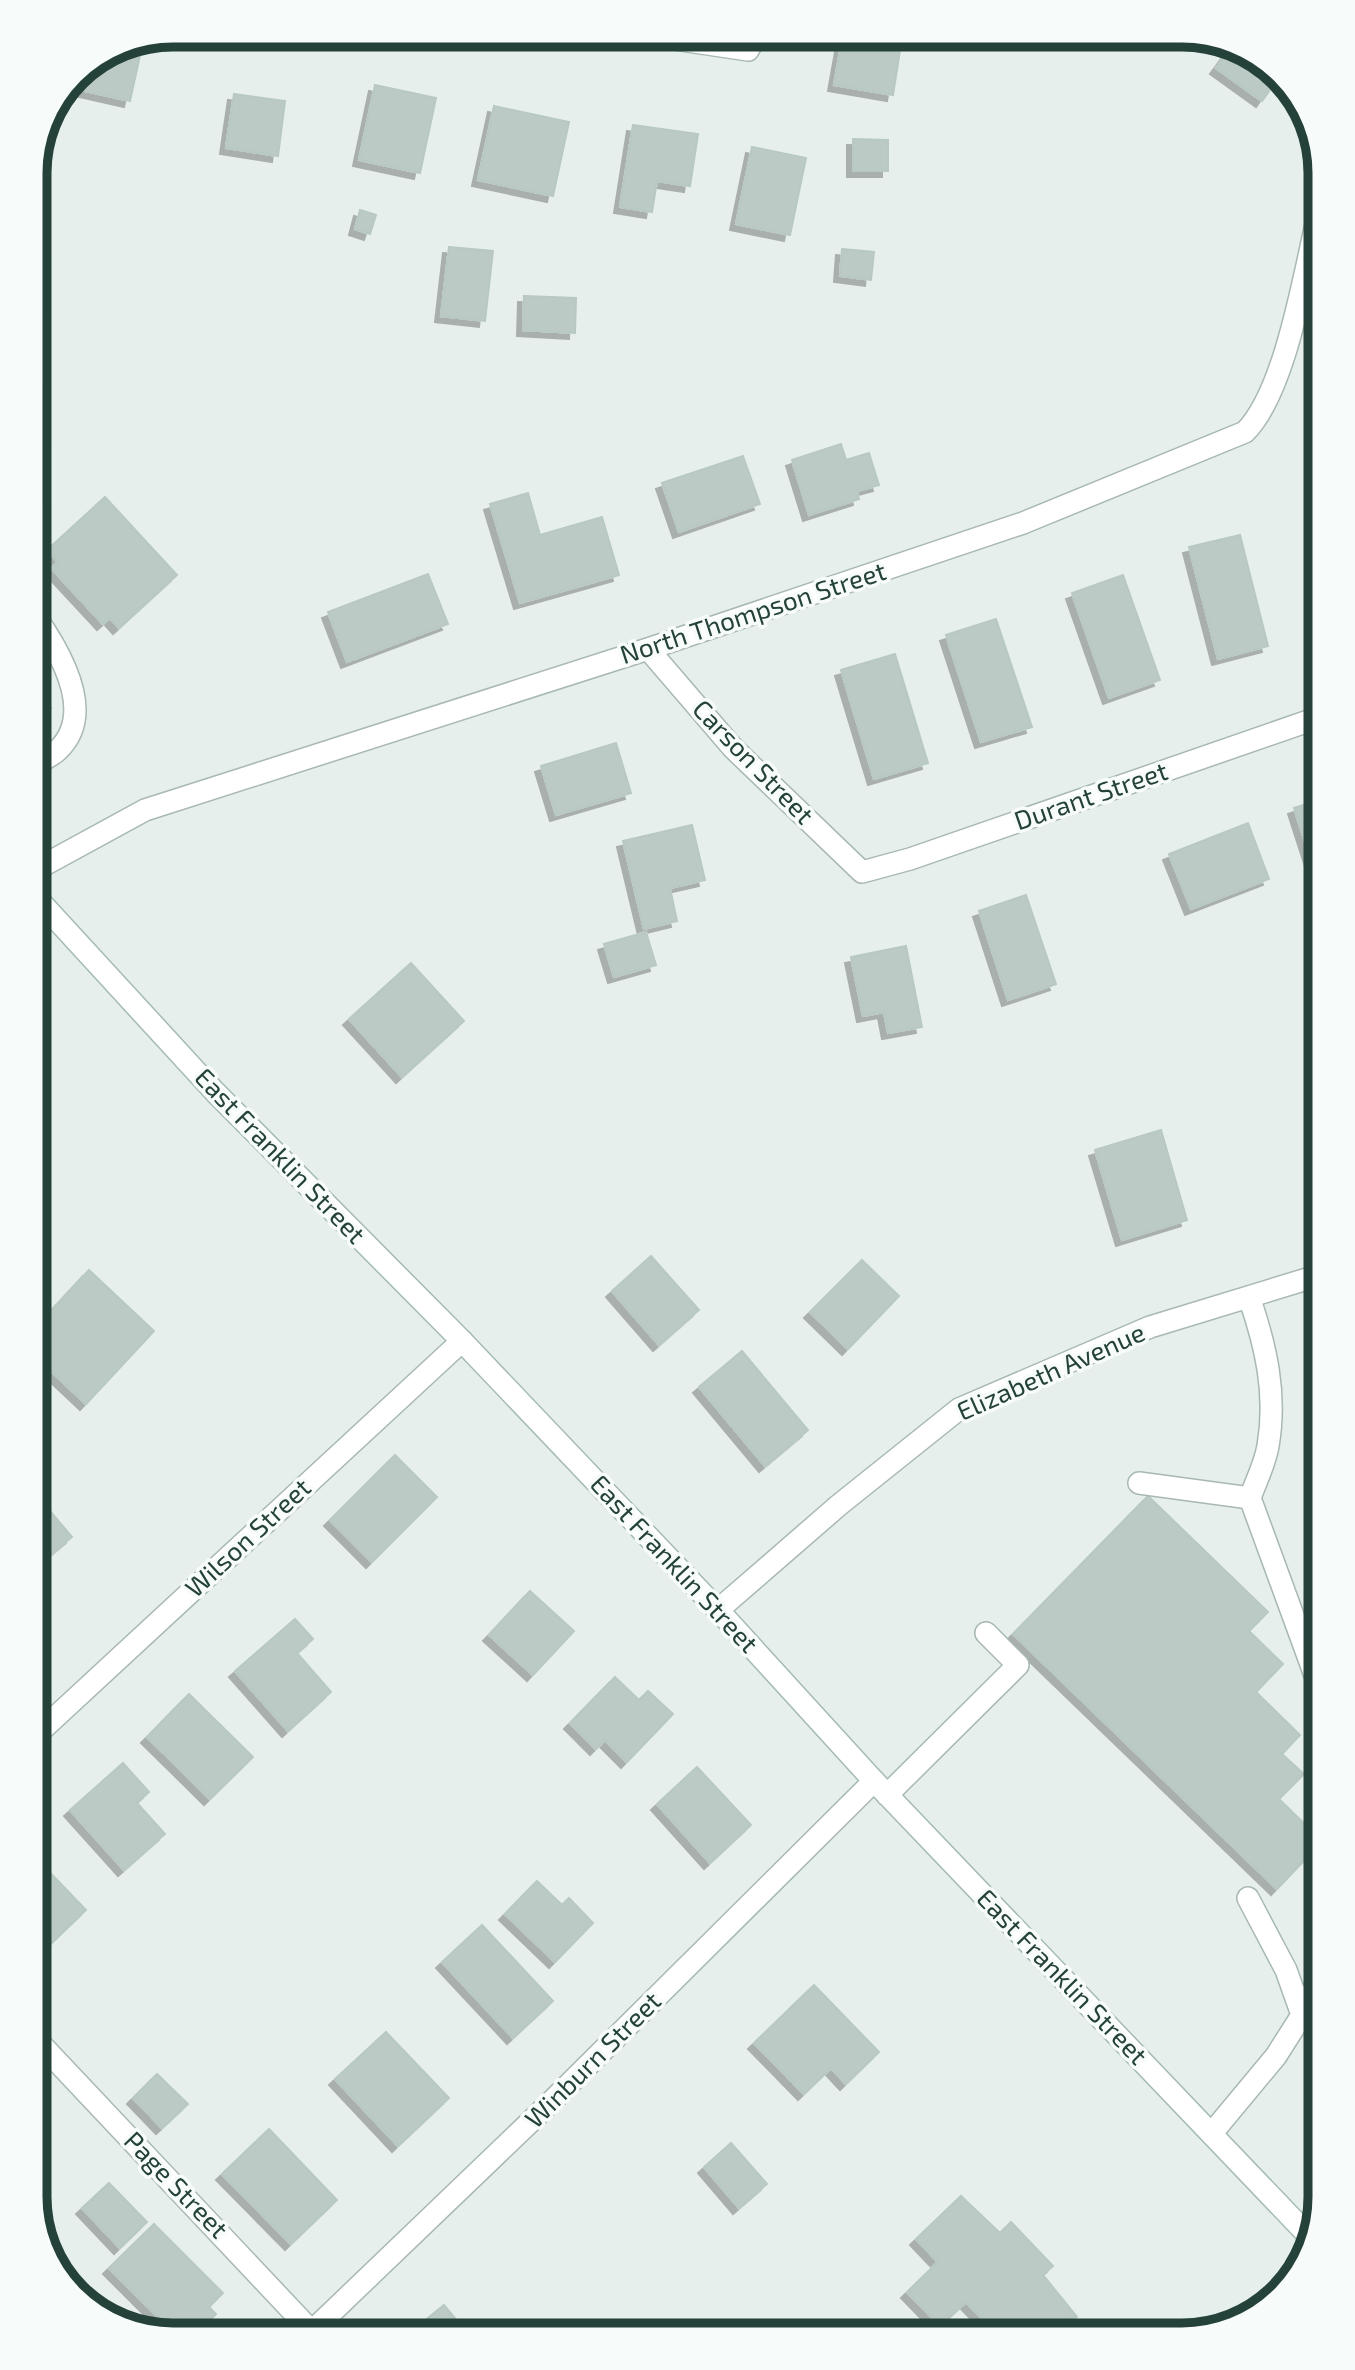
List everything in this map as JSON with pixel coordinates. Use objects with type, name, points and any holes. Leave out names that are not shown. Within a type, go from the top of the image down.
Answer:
[{"type":"street","name":"North Thompson Street","points":[[48,863],[145,810],[648,649],[1023,523],[1245,432],[1258,419],[1278,377],[1308,256]]},
{"type":"street","points":[[48,638],[70,676],[75,720],[60,749],[48,757]]},
{"type":"street","name":"Carson Street","points":[[648,649],[733,748],[862,872]]},
{"type":"street","name":"Durant Street","points":[[862,872],[910,859],[1308,721]]},
{"type":"street","name":"East Franklin Street","points":[[48,910],[215,1092],[462,1341],[718,1610],[881,1788],[1303,2230]]},
{"type":"street","name":"Elizabeth Avenue","points":[[718,1610],[839,1504],[959,1409],[1150,1328],[1308,1279]]},
{"type":"street","points":[[1249,1297],[1265,1342],[1271,1381],[1268,1447],[1250,1498],[1308,1656]]},
{"type":"street","name":"Wilson Street","points":[[47,1725],[462,1341]]},
{"type":"street","points":[[1139,1483],[1250,1498]]},
{"type":"street","name":"Winburn Street","points":[[323,2322],[881,1788],[1018,1665],[986,1633]]},
{"type":"street","points":[[1248,1898],[1286,1970],[1302,2015]]},
{"type":"street","points":[[1212,2133],[1276,2056],[1308,2002]]},
{"type":"street","name":"Page Street","points":[[47,2051],[300,2322]]},
{"type":"building","points":[[841,48],[900,48],[893,95],[834,85]]},
{"type":"building","points":[[141,52],[130,101],[79,90],[103,68]]},
{"type":"building","points":[[1225,55],[1252,68],[1272,86],[1262,101],[1216,68]]},
{"type":"building","points":[[375,85],[436,98],[420,173],[359,160]]},
{"type":"building","points":[[234,94],[285,101],[278,156],[226,148]]},
{"type":"building","points":[[494,106],[569,122],[553,196],[478,180]]},
{"type":"building","points":[[633,125],[698,134],[690,186],[657,181],[652,212],[620,207]]},
{"type":"building","points":[[853,139],[888,140],[888,171],[853,171]]},
{"type":"building","points":[[752,147],[806,158],[790,235],[736,224]]},
{"type":"building","points":[[360,210],[376,215],[370,234],[355,229]]},
{"type":"building","points":[[449,247],[493,251],[485,321],[441,316]]},
{"type":"building","points":[[842,249],[874,252],[871,280],[840,276]]},
{"type":"building","points":[[524,296],[576,298],[575,333],[523,330]]},
{"type":"building","points":[[841,444],[846,460],[869,453],[879,485],[857,491],[859,499],[809,515],[792,460]]},
{"type":"building","points":[[743,456],[760,504],[679,532],[662,483]]},
{"type":"building","points":[[528,493],[540,535],[602,517],[619,575],[520,603],[490,504]]},
{"type":"building","points":[[105,497],[177,575],[119,628],[110,618],[103,624],[51,568],[58,562],[48,549]]},
{"type":"building","points":[[1240,535],[1268,646],[1218,659],[1189,547]]},
{"type":"building","points":[[428,574],[448,624],[347,662],[328,612]]},
{"type":"building","points":[[1123,575],[1160,680],[1109,698],[1072,593]]},
{"type":"building","points":[[996,619],[1032,727],[981,742],[946,635]]},
{"type":"building","points":[[895,654],[928,763],[874,779],[841,670]]},
{"type":"building","points":[[616,743],[631,793],[556,815],[541,766]]},
{"type":"building","points":[[1308,804],[1308,851],[1294,808]]},
{"type":"building","points":[[1248,823],[1269,879],[1191,909],[1169,854]]},
{"type":"building","points":[[692,825],[705,880],[670,888],[677,921],[644,929],[623,841]]},
{"type":"building","points":[[1026,895],[1056,984],[1008,1000],[979,911]]},
{"type":"building","points":[[646,932],[656,965],[614,977],[604,944]]},
{"type":"building","points":[[906,946],[922,1027],[888,1033],[884,1012],[863,1016],[851,957]]},
{"type":"building","points":[[411,963],[464,1021],[402,1077],[349,1019]]},
{"type":"building","points":[[1161,1130],[1187,1220],[1122,1240],[1095,1150]]},
{"type":"building","points":[[651,1256],[699,1310],[659,1345],[612,1291]]},
{"type":"building","points":[[862,1260],[899,1296],[848,1349],[810,1312]]},
{"type":"building","points":[[89,1270],[154,1331],[86,1404],[47,1368],[47,1315]]},
{"type":"building","points":[[742,1351],[808,1430],[765,1466],[699,1387]]},
{"type":"building","points":[[395,1455],[437,1497],[372,1562],[330,1520]]},
{"type":"building","points":[[1148,1496],[1268,1612],[1249,1631],[1283,1664],[1256,1692],[1300,1735],[1282,1754],[1304,1774],[1279,1799],[1308,1827],[1308,1857],[1277,1889],[1013,1634]]},
{"type":"building","points":[[47,1508],[72,1537],[47,1558]]},
{"type":"building","points":[[530,1591],[574,1631],[533,1675],[489,1635]]},
{"type":"building","points":[[295,1619],[313,1639],[297,1653],[331,1692],[288,1731],[235,1671]]},
{"type":"building","points":[[615,1677],[639,1700],[648,1691],[673,1714],[627,1762],[605,1740],[596,1749],[570,1723]]},
{"type":"building","points":[[189,1694],[253,1757],[210,1799],[147,1737]]},
{"type":"building","points":[[123,1763],[149,1792],[137,1803],[165,1834],[124,1870],[70,1810]]},
{"type":"building","points":[[697,1767],[751,1825],[710,1863],[657,1804]]},
{"type":"building","points":[[47,1870],[86,1910],[47,1947]]},
{"type":"building","points":[[537,1881],[562,1905],[569,1898],[593,1923],[555,1962],[505,1914]]},
{"type":"building","points":[[482,1925],[553,2001],[513,2038],[442,1962]]},
{"type":"building","points":[[814,1985],[879,2052],[846,2084],[831,2068],[804,2094],[754,2043]]},
{"type":"building","points":[[386,2032],[449,2098],[398,2146],[335,2079]]},
{"type":"building","points":[[157,2074],[188,2104],[162,2128],[133,2098]]},
{"type":"building","points":[[269,2129],[337,2200],[291,2244],[222,2174]]},
{"type":"building","points":[[731,2143],[767,2184],[739,2208],[704,2167]]},
{"type":"building","points":[[109,2183],[147,2222],[120,2248],[82,2208]]},
{"type":"building","points":[[961,2196],[1000,2233],[1011,2222],[1053,2266],[1043,2275],[1077,2317],[1071,2323],[986,2323],[966,2302],[944,2323],[937,2323],[907,2292],[938,2262],[916,2239]]},
{"type":"building","points":[[154,2224],[223,2293],[209,2307],[216,2314],[208,2322],[163,2322],[109,2268]]},
{"type":"building","points":[[444,2305],[458,2322],[423,2322]]}]
